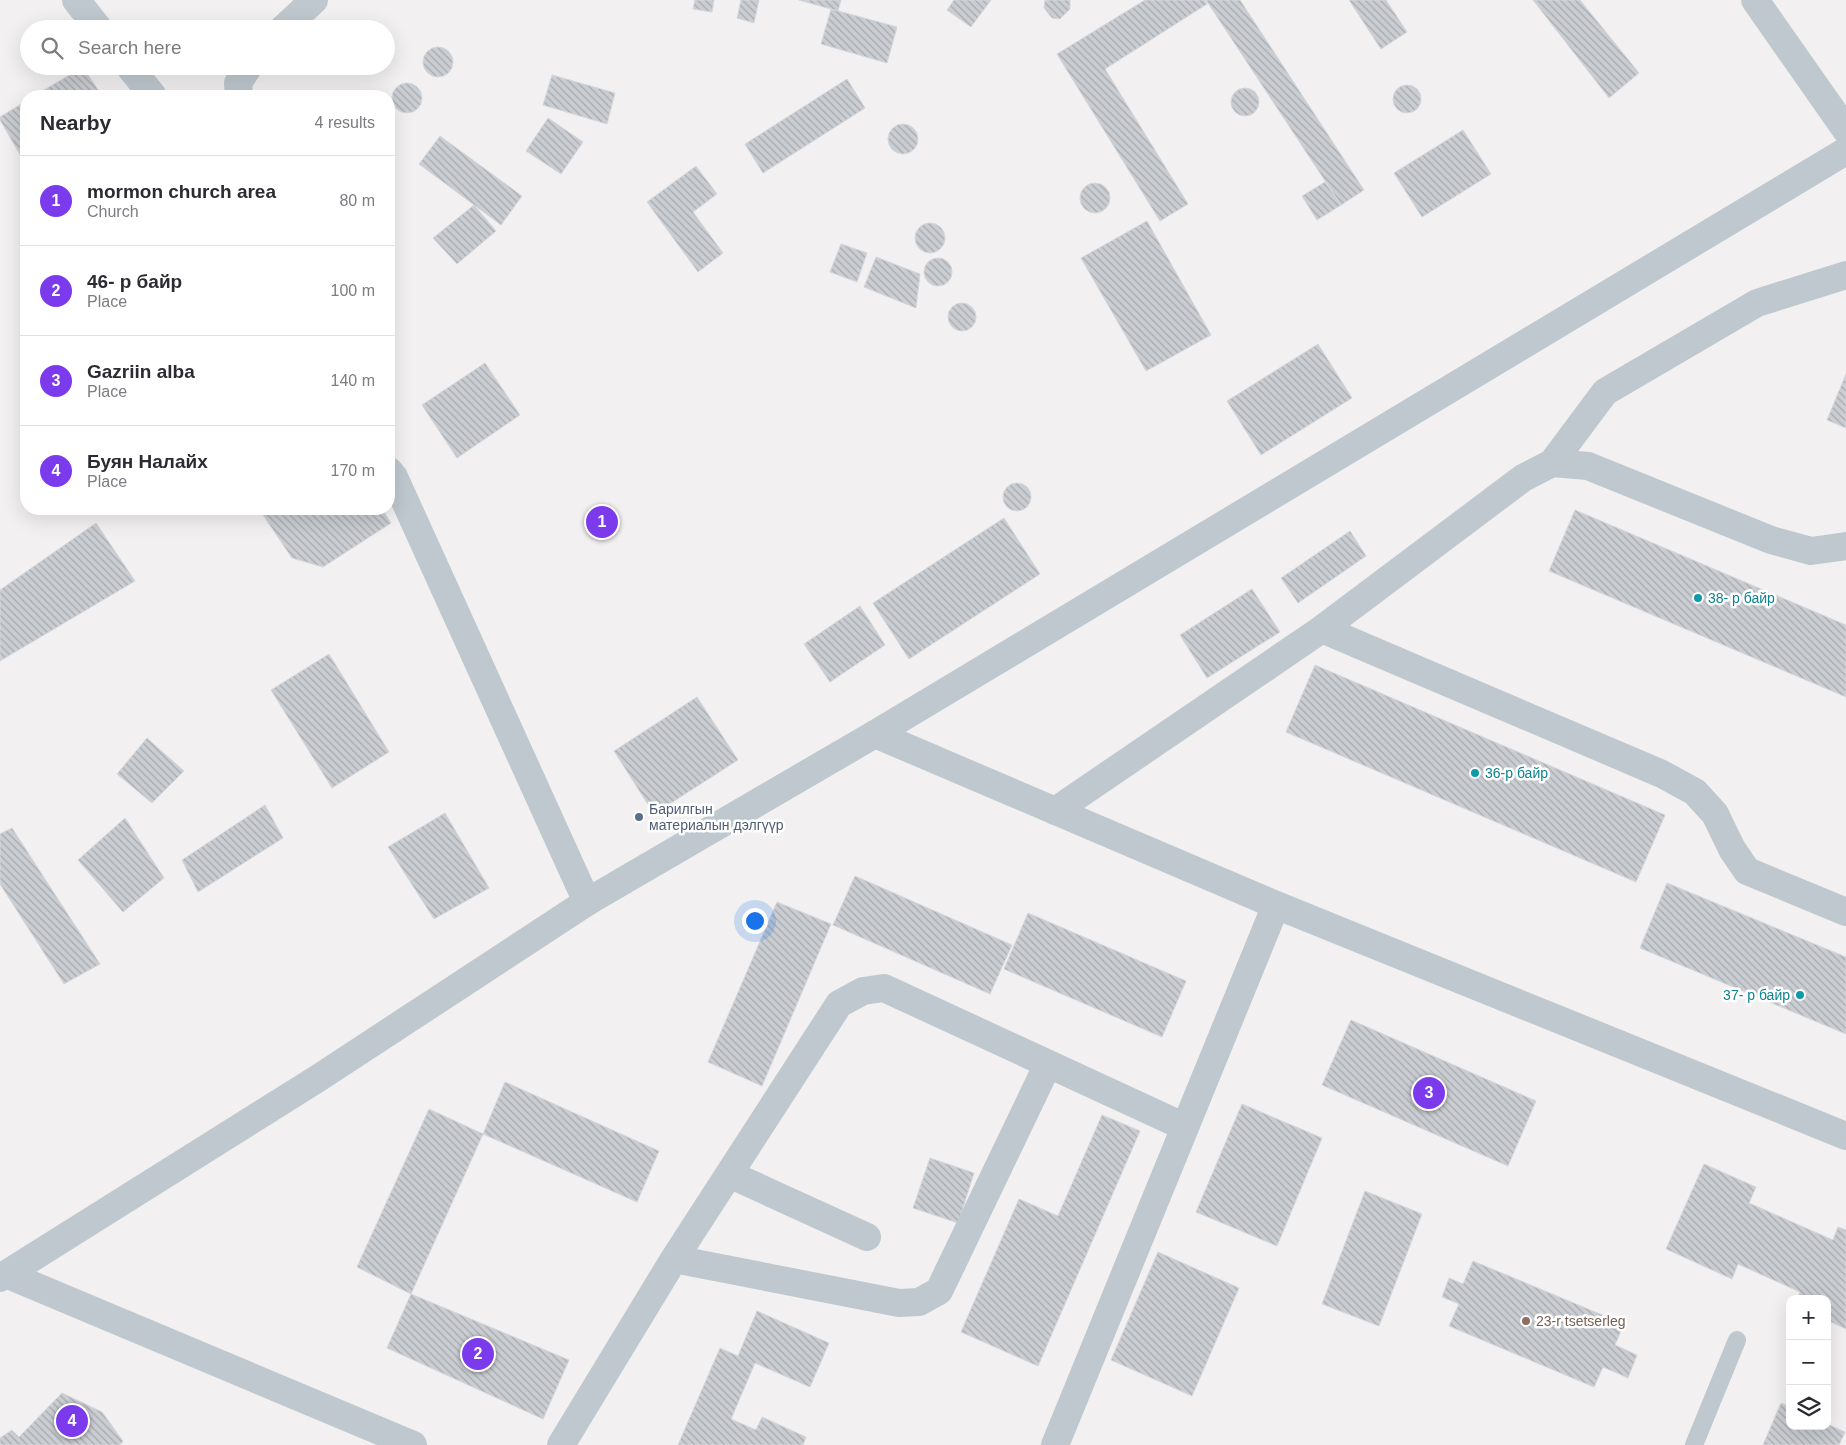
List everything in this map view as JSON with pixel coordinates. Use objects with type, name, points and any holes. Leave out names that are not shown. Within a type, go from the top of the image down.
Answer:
[{"type":"street","points":[[76,0],[92,20]]},
{"type":"street","points":[[293,20],[314,0]]},
{"type":"street","points":[[1755,0],[1846,130]]},
{"type":"street","points":[[136,75],[148,90]]},
{"type":"street","points":[[238,90],[238,83],[244,75]]},
{"type":"street","points":[[2,1274],[317,1079],[587,902],[875,734],[1846,151]]},
{"type":"street","points":[[1055,812],[1322,629],[1523,478],[1552,463],[1605,392],[1757,303],[1846,275]]},
{"type":"street","points":[[1552,463],[1588,466],[1771,540],[1811,551],[1846,546]]},
{"type":"street","points":[[395,479],[587,902]]},
{"type":"street","points":[[1322,629],[1662,774],[1695,792],[1715,814],[1732,849],[1747,871],[1846,912]]},
{"type":"street","points":[[875,734],[1276,905],[1846,1136]]},
{"type":"street","points":[[1055,1445],[1276,905]]},
{"type":"street","points":[[561,1445],[674,1259],[840,1004],[862,992],[884,988],[1185,1127]]},
{"type":"street","points":[[674,1259],[899,1303],[919,1302],[940,1291],[1048,1064]]},
{"type":"street","points":[[729,1174],[867,1237]]},
{"type":"street","points":[[2,1274],[413,1445]]},
{"type":"lane","points":[[1694,1445],[1737,1340]]},
{"type":"building","points":[[695,0],[714,0],[712,12],[693,9]]},
{"type":"building","points":[[741,0],[759,0],[754,23],[737,18]]},
{"type":"building","points":[[799,0],[841,0],[838,11]]},
{"type":"building","points":[[954,0],[991,0],[971,27],[947,10]]},
{"type":"building","points":[[1045,0],[1070,0],[1070,9],[1060,19],[1052,18],[1044,8]]},
{"type":"building","points":[[1145,0],[1205,0],[1207,4],[1105,69],[1188,204],[1160,221],[1057,54]]},
{"type":"building","points":[[1206,0],[1240,0],[1364,190],[1341,205]]},
{"type":"building","points":[[1349,0],[1386,0],[1407,32],[1381,49]]},
{"type":"building","points":[[1533,0],[1580,0],[1639,73],[1609,98]]},
{"type":"building","points":[[831,9],[897,27],[887,63],[821,44]]},
{"type":"building","points":[[438,47],[449,51],[453,62],[449,73],[438,77],[427,73],[423,62],[427,51]]},
{"type":"building","points":[[69,75],[88,75],[98,90],[44,90]]},
{"type":"building","points":[[552,75],[615,93],[607,124],[543,105]]},
{"type":"building","points":[[847,79],[865,108],[763,173],[745,144]]},
{"type":"building","points":[[401,84],[413,84],[421,92],[421,104],[418,109],[407,113],[396,109],[394,90],[396,87]]},
{"type":"building","points":[[1407,85],[1417,89],[1421,99],[1417,109],[1407,113],[1397,109],[1393,99],[1397,89]]},
{"type":"building","points":[[1245,88],[1255,92],[1259,102],[1255,112],[1245,116],[1235,112],[1231,102],[1235,92]]},
{"type":"building","points":[[20,105],[20,155],[0,120],[0,117]]},
{"type":"building","points":[[548,118],[583,142],[561,174],[526,151]]},
{"type":"building","points":[[903,124],[914,128],[918,139],[914,150],[903,154],[892,150],[888,139],[892,128]]},
{"type":"building","points":[[1463,130],[1491,174],[1422,217],[1394,173]]},
{"type":"building","points":[[440,136],[522,196],[501,225],[419,164]]},
{"type":"building","points":[[696,166],[717,194],[693,212],[723,253],[698,272],[647,202]]},
{"type":"building","points":[[1325,182],[1341,205],[1317,220],[1302,196]]},
{"type":"building","points":[[1095,183],[1106,187],[1110,198],[1106,209],[1095,213],[1084,209],[1080,198],[1084,187]]},
{"type":"building","points":[[474,205],[496,231],[457,264],[433,238]]},
{"type":"building","points":[[1147,221],[1211,335],[1146,371],[1081,258]]},
{"type":"building","points":[[930,223],[941,227],[945,238],[941,249],[930,253],[919,249],[915,238],[919,227]]},
{"type":"building","points":[[841,244],[867,253],[857,282],[830,272]]},
{"type":"building","points":[[876,257],[920,274],[916,308],[864,287]]},
{"type":"building","points":[[938,258],[948,262],[952,272],[948,282],[938,286],[928,282],[924,272],[928,262]]},
{"type":"building","points":[[962,303],[972,307],[976,317],[972,327],[962,331],[952,327],[948,317],[952,307]]},
{"type":"building","points":[[1318,344],[1352,398],[1261,455],[1227,401]]},
{"type":"building","points":[[485,363],[520,415],[457,458],[422,405]]},
{"type":"building","points":[[1846,374],[1846,428],[1827,420]]},
{"type":"building","points":[[1017,483],[1027,487],[1031,497],[1027,507],[1017,511],[1007,507],[1003,497],[1007,487]]},
{"type":"building","name":"38- р байр","points":[[1575,510],[1846,625],[1846,697],[1549,571]]},
{"type":"building","points":[[263,515],[386,515],[391,523],[323,567],[292,558]]},
{"type":"building","points":[[1004,518],[1040,574],[909,659],[873,603]]},
{"type":"building","points":[[96,523],[135,581],[0,661],[0,590]]},
{"type":"building","points":[[1350,531],[1366,556],[1298,603],[1281,578]]},
{"type":"building","points":[[1252,589],[1280,632],[1207,678],[1180,635]]},
{"type":"building","points":[[860,606],[885,645],[830,682],[804,644]]},
{"type":"building","points":[[329,654],[389,752],[332,788],[271,690]]},
{"type":"building","name":"36-р байр","points":[[1315,665],[1665,815],[1636,882],[1286,732]]},
{"type":"building","points":[[697,697],[738,760],[654,814],[614,751]]},
{"type":"building","points":[[147,738],[184,771],[152,803],[117,774]]},
{"type":"building","points":[[265,805],[283,838],[198,892],[182,860]]},
{"type":"building","points":[[445,813],[489,888],[434,919],[388,847]]},
{"type":"building","points":[[125,818],[164,878],[123,912],[78,860]]},
{"type":"building","points":[[12,828],[100,964],[64,984],[0,884],[0,834]]},
{"type":"building","points":[[855,876],[1012,945],[990,994],[833,925]]},
{"type":"building","name":"37- р байр","points":[[1667,883],[1846,957],[1846,1034],[1640,948]]},
{"type":"building","points":[[777,902],[831,924],[762,1086],[708,1062]]},
{"type":"building","points":[[1028,913],[1186,981],[1162,1037],[1004,969]]},
{"type":"building","points":[[1351,1020],[1536,1101],[1508,1166],[1322,1085]]},
{"type":"building","points":[[505,1082],[659,1151],[637,1202],[483,1134]]},
{"type":"building","points":[[1242,1104],[1322,1138],[1277,1246],[1196,1212]]},
{"type":"building","points":[[429,1109],[483,1134],[411,1294],[357,1267]]},
{"type":"building","points":[[1102,1115],[1140,1131],[1038,1366],[961,1332],[1019,1199],[1058,1216]]},
{"type":"building","points":[[930,1158],[974,1173],[958,1223],[913,1208]]},
{"type":"building","points":[[1704,1164],[1756,1187],[1749,1203],[1833,1240],[1838,1227],[1846,1230],[1846,1329],[1831,1322],[1831,1295],[1799,1295],[1800,1292],[1738,1264],[1732,1279],[1666,1249]]},
{"type":"building","points":[[1365,1191],[1422,1214],[1379,1326],[1322,1304]]},
{"type":"building","points":[[1158,1252],[1239,1288],[1192,1396],[1111,1360]]},
{"type":"building","points":[[1473,1261],[1624,1324],[1615,1345],[1637,1355],[1628,1378],[1603,1367],[1594,1387],[1449,1326],[1459,1304],[1442,1297],[1449,1278],[1463,1284]]},
{"type":"building","points":[[411,1294],[569,1360],[543,1419],[387,1348]]},
{"type":"building","points":[[757,1311],[829,1343],[810,1387],[755,1363],[731,1419],[756,1430],[762,1417],[806,1437],[803,1445],[678,1445],[720,1348],[738,1356]]},
{"type":"building","points":[[62,1393],[102,1412],[123,1441],[120,1445],[0,1445],[0,1438],[12,1430],[19,1437]]},
{"type":"building","points":[[1781,1403],[1786,1405],[1786,1430],[1831,1430],[1831,1426],[1845,1432],[1839,1445],[1763,1445]]},
{"type":"place","name":"mormon church area","points":[[602,522]]},
{"type":"place","name":"38- р байр","points":[[1698,598]]},
{"type":"place","name":"36-р байр","points":[[1475,773]]},
{"type":"place","name":"Барилгын материалын дэлгүүр","points":[[639,817]]},
{"type":"place","name":"37- р байр","points":[[1800,995]]},
{"type":"place","name":"Gazriin alba","points":[[1429,1093]]},
{"type":"place","name":"23-r tsetserleg","points":[[1526,1321]]},
{"type":"place","name":"46- р байр","points":[[478,1354]]},
{"type":"place","name":"Буян Налайх","points":[[72,1421]]}]
